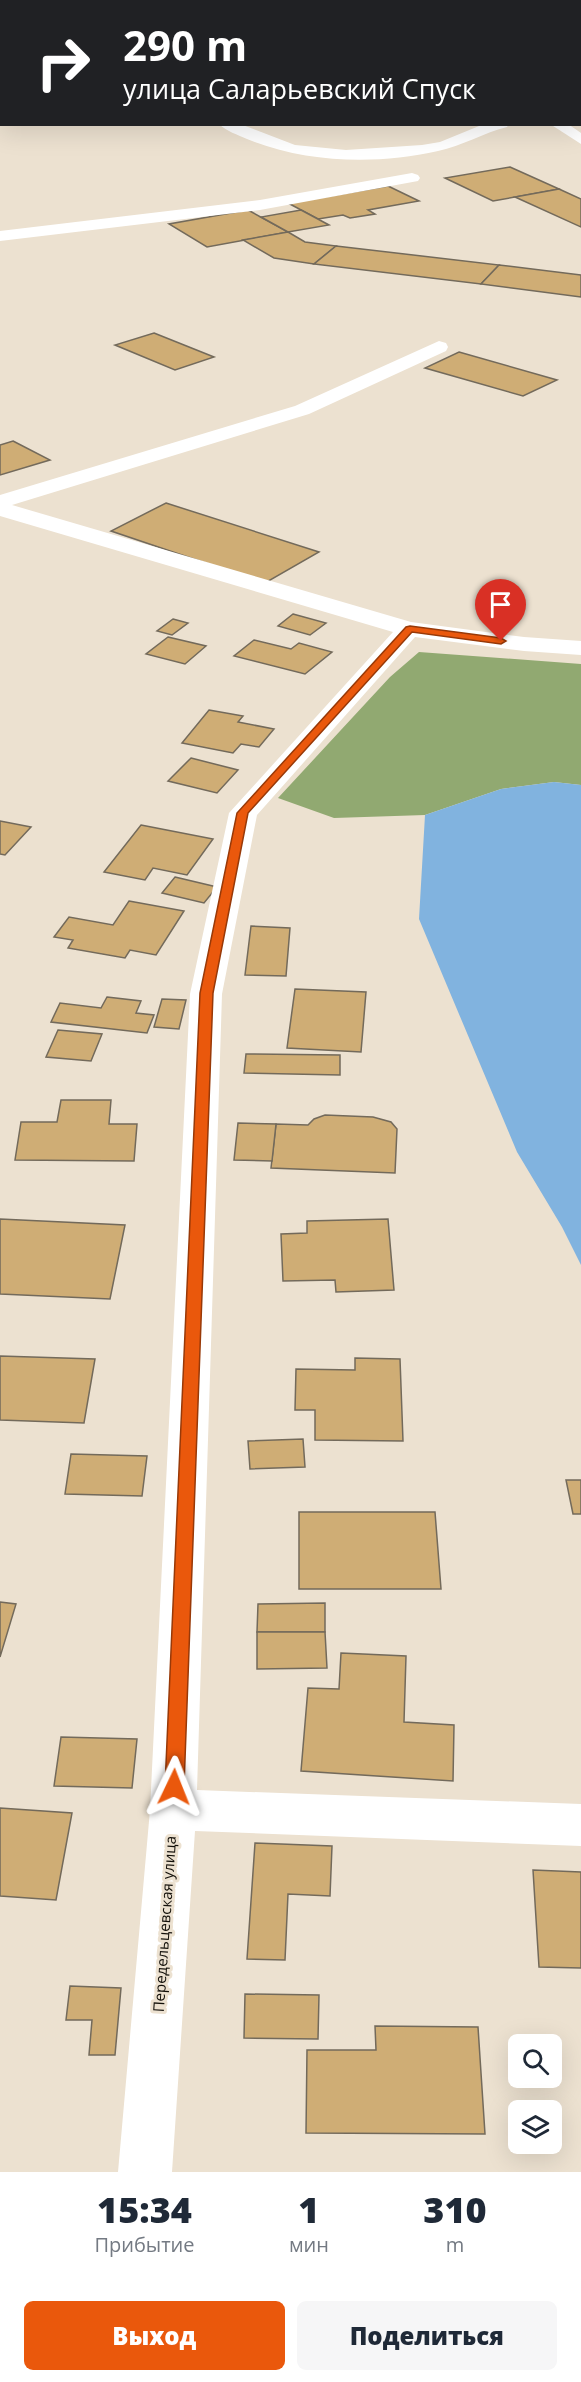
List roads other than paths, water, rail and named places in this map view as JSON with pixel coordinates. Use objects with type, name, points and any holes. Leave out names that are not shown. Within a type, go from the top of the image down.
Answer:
[{"type":"street","points":[[231,126],[293,150],[328,153],[381,152],[440,146],[495,126]]},
{"type":"street","points":[[560,126],[581,139]]},
{"type":"street","points":[[0,237],[260,205],[412,178],[381,152]]},
{"type":"street","points":[[0,502],[302,410],[439,347]]},
{"type":"street","points":[[0,509],[410,629],[524,644],[581,648]]},
{"type":"street","name":"Передельцевская улица","points":[[145,2172],[173,1810],[206,993],[243,813],[410,629]]},
{"type":"street","points":[[173,1810],[581,1825]]},
{"type":"water","points":[[554,782],[581,785],[581,1265],[562,1227],[517,1152],[419,919],[425,815],[501,789]]}]
